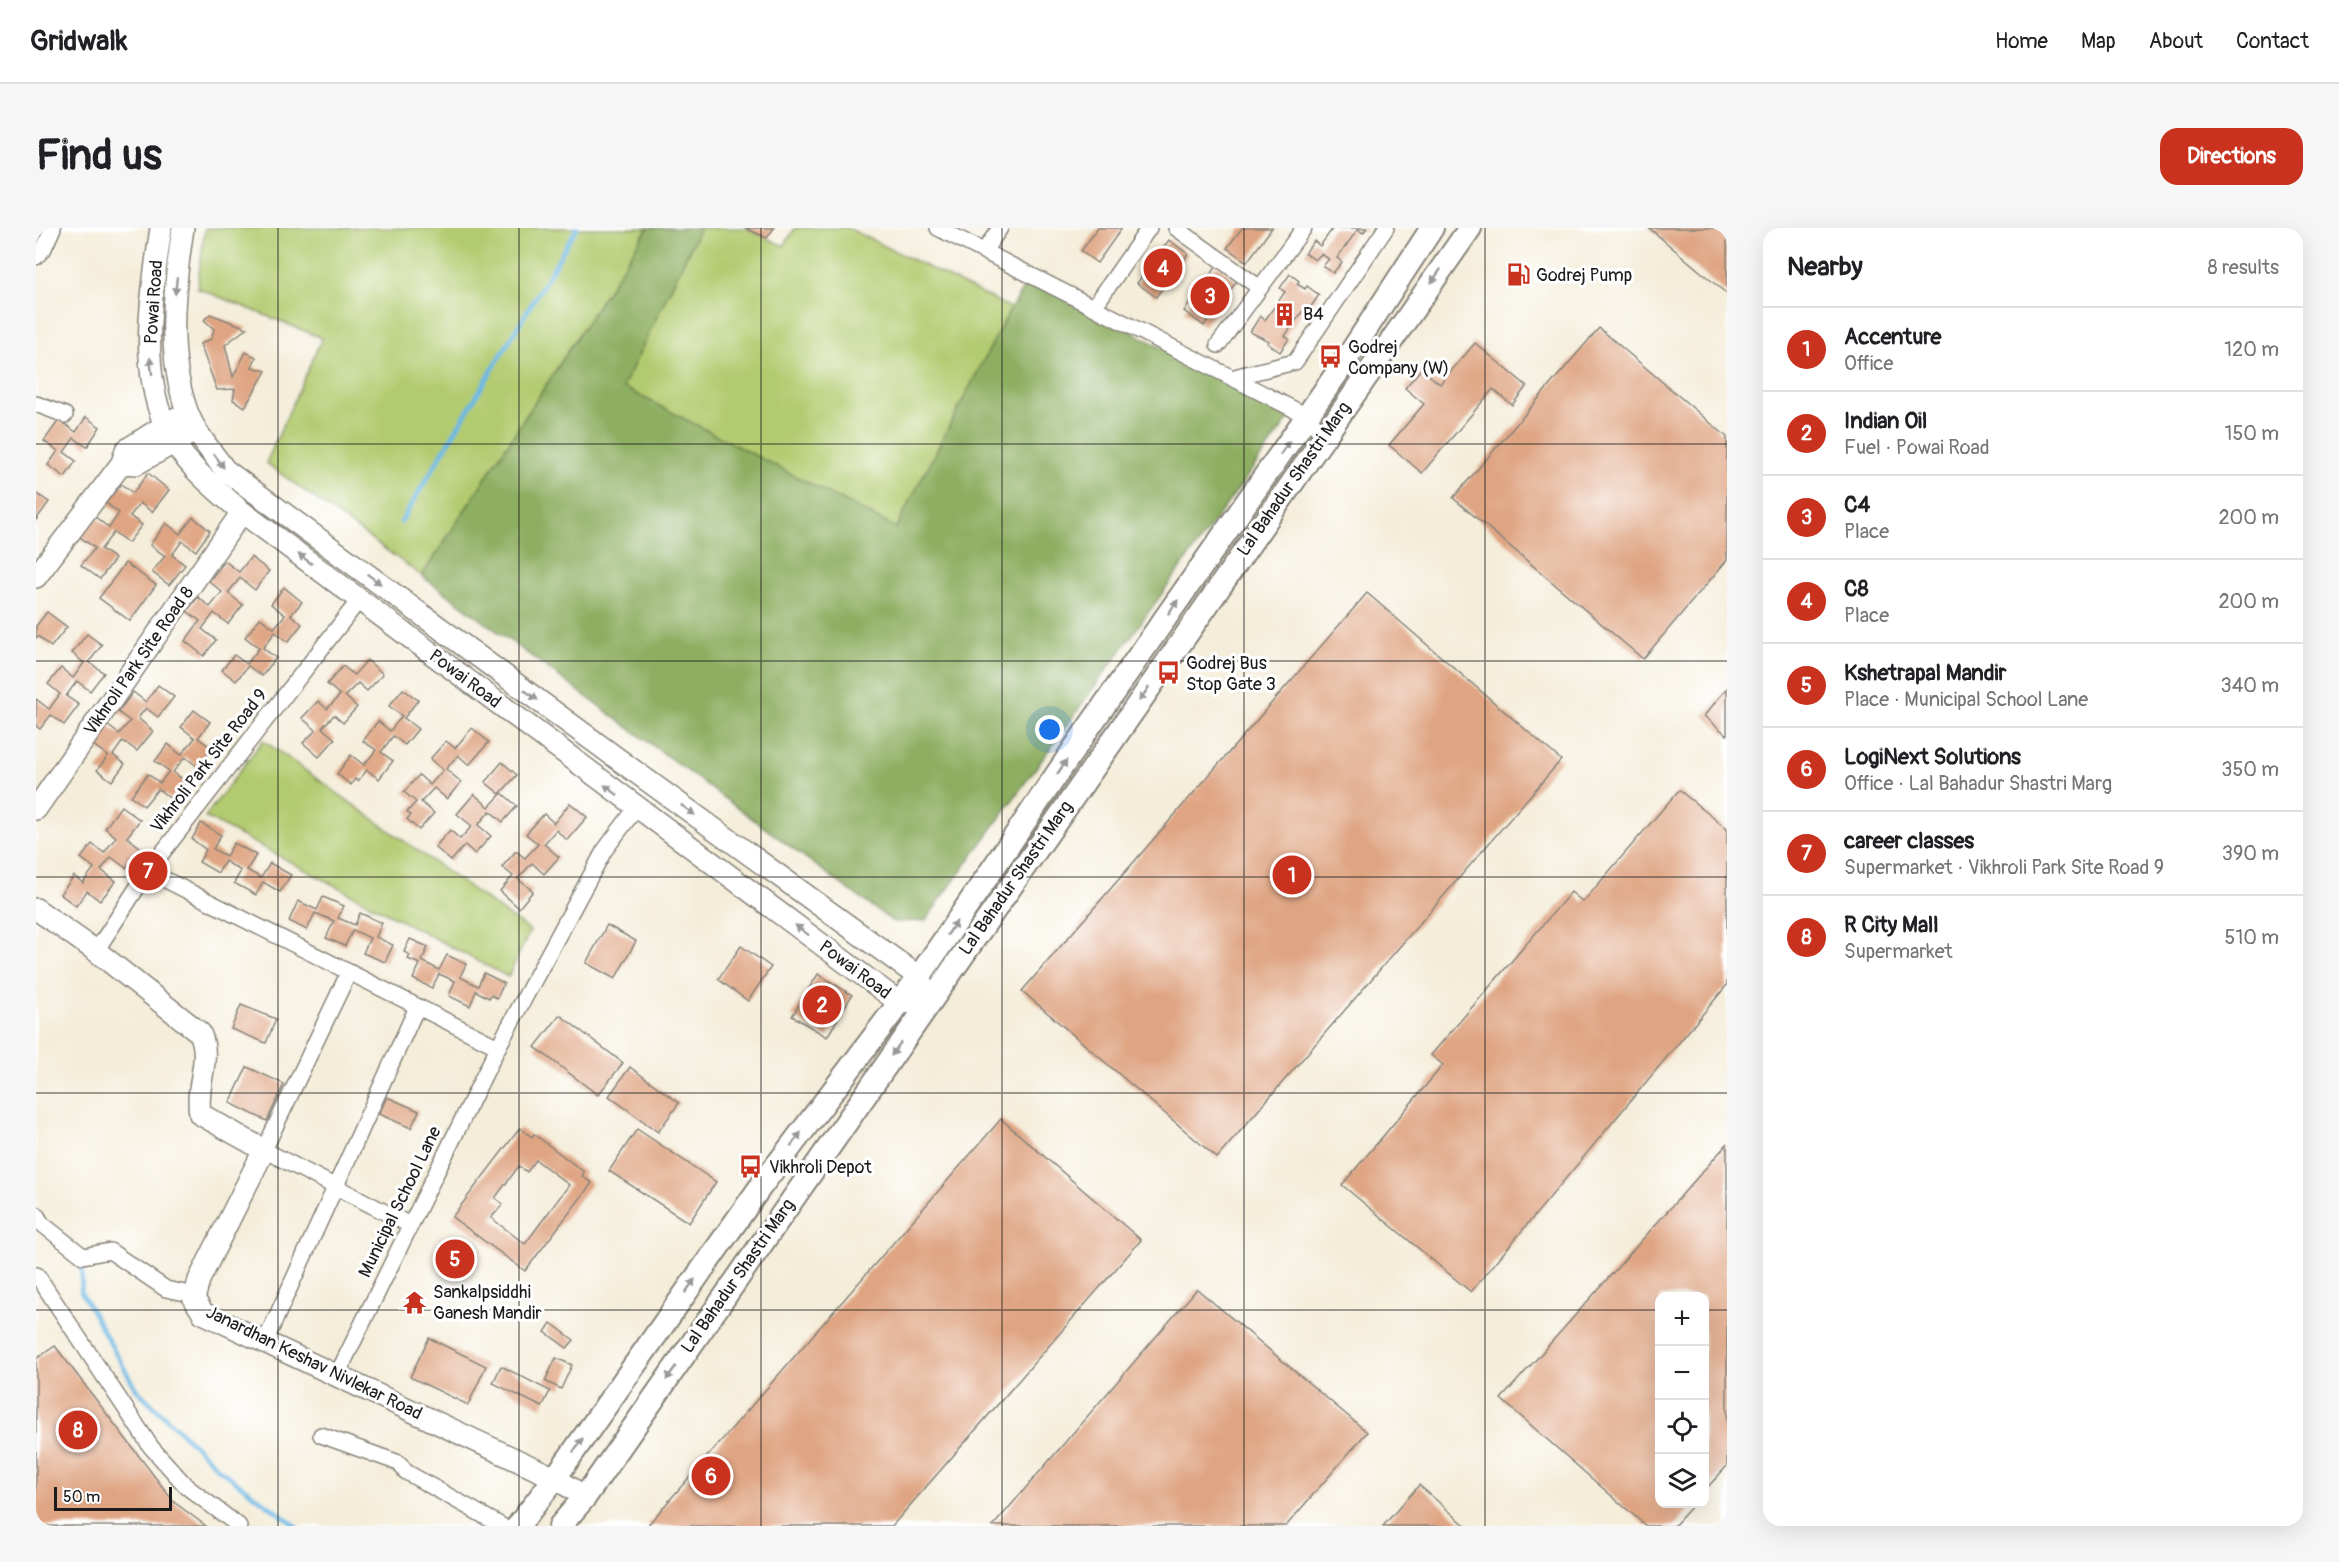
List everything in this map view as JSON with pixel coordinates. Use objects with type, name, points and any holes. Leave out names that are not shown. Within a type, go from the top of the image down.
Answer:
[{"type":"main road","name":"Powai Road","points":[[161,228],[150,300],[150,366],[164,423],[196,471],[242,512],[900,1003],[929,1001],[919,976],[637,773],[225,470],[192,421],[175,360],[174,301],[183,228]]},
{"type":"main road","name":"Lal Bahadur Shastri Marg","points":[[518,1526],[555,1478],[761,1186],[900,1003],[1089,727],[1307,416],[1432,228]]},
{"type":"main road","name":"Lal Bahadur Shastri Marg","points":[[560,1526],[585,1497],[1470,228]]},
{"type":"main road","points":[[36,576],[122,463],[126,450],[164,423],[192,421]]},
{"type":"main road","points":[[122,463],[136,464],[175,442],[192,421]]},
{"type":"main road","points":[[143,460],[176,465],[196,471]]},
{"type":"main road","name":"Vikhroli Park Site Road 8","points":[[36,809],[242,512]]},
{"type":"main road","points":[[36,909],[96,951],[200,1033],[206,1047],[197,1095],[200,1114],[264,1150]]},
{"type":"main road","name":"Janardhan Keshav Nivlekar Road","points":[[264,1150],[199,1280],[194,1299],[203,1313],[555,1478],[585,1497]]},
{"type":"main road","points":[[761,1186],[788,1204]]},
{"type":"street","points":[[36,257],[44,248],[53,228]]},
{"type":"street","points":[[938,228],[1307,416],[1324,436]]},
{"type":"street","points":[[984,251],[1000,228]]},
{"type":"street","points":[[1094,307],[1149,228]]},
{"type":"street","points":[[1176,228],[1260,288]]},
{"type":"street","points":[[1218,345],[1304,228]]},
{"type":"street","points":[[1238,376],[1295,362],[1386,228]]},
{"type":"street","points":[[36,404],[65,415]]},
{"type":"street","name":"Vikhroli Park Site Road 9","points":[[96,951],[148,871],[360,599]]},
{"type":"street","name":"Municipal School Lane","points":[[337,1375],[498,1047],[604,851],[636,808]]},
{"type":"street","points":[[148,871],[498,1047]]},
{"type":"street","points":[[349,972],[264,1150],[410,1225]]},
{"type":"street","points":[[265,1342],[417,1007]]},
{"type":"street","points":[[36,1214],[42,1224],[83,1256],[110,1251],[166,1289],[195,1295]]},
{"type":"street","points":[[36,1275],[151,1446],[187,1487],[239,1526]]},
{"type":"street","points":[[321,1435],[399,1463],[406,1473],[502,1526]]},
{"type":"green space","points":[[205,228],[648,228],[422,576],[266,463],[322,338],[197,288]]},
{"type":"green space","points":[[648,228],[700,228],[623,387],[896,528],[1011,308],[1030,277],[1290,417],[925,921],[893,922],[422,576]]},
{"type":"green space","points":[[700,228],[745,228],[784,246],[795,228],[848,228],[1011,308],[896,529],[622,387]]},
{"type":"green space","points":[[263,740],[530,931],[508,977],[205,817]]},
{"type":"building","points":[[745,228],[774,228],[767,238]]},
{"type":"building","points":[[1098,228],[1122,228],[1097,263],[1081,251]]},
{"type":"building","points":[[1242,228],[1272,228],[1247,262],[1227,248]]},
{"type":"building","points":[[1333,228],[1367,228],[1363,233],[1358,229],[1337,258],[1342,262],[1333,273],[1323,266],[1329,259],[1321,254],[1315,260],[1305,253],[1314,241],[1320,246]]},
{"type":"building","points":[[1649,228],[1727,228],[1727,294]]},
{"type":"building","points":[[1169,240],[1188,254],[1156,297],[1137,283]]},
{"type":"building","points":[[1217,266],[1237,281],[1204,326],[1184,311]]},
{"type":"building","name":"B4","points":[[1290,274],[1299,281],[1297,284],[1305,289],[1307,286],[1319,295],[1308,311],[1305,308],[1285,336],[1289,339],[1280,352],[1267,343],[1269,341],[1250,332],[1260,316],[1265,320],[1285,292],[1280,288]]},
{"type":"building","points":[[210,314],[247,328],[225,345],[233,377],[246,352],[256,357],[252,367],[266,371],[245,407],[233,400],[235,389],[217,390],[200,344],[211,339],[214,329],[204,320]]},
{"type":"building","points":[[1599,328],[1727,437],[1727,560],[1643,659],[1453,498]]},
{"type":"building","points":[[1475,343],[1527,386],[1512,405],[1493,389],[1422,473],[1389,445],[1424,404],[1405,388],[1421,369],[1440,384]]},
{"type":"building","points":[[86,417],[100,427],[87,447],[74,438],[64,452],[76,461],[65,477],[48,465],[58,451],[44,441],[59,420],[76,432]]},
{"type":"building","points":[[148,473],[169,490],[152,512],[140,503],[130,516],[142,525],[128,543],[114,532],[101,549],[115,559],[100,579],[81,565],[95,548],[77,535],[93,515],[109,528],[119,513],[106,503],[121,484],[133,493]]},
{"type":"building","points":[[36,493],[49,502],[36,520]]},
{"type":"building","points":[[193,517],[210,531],[196,551],[182,541],[172,555],[185,565],[169,585],[152,572],[165,556],[150,545],[166,523],[180,534]]},
{"type":"building","points":[[251,557],[269,571],[255,590],[240,578],[228,593],[243,605],[228,624],[214,613],[202,629],[216,640],[204,656],[185,641],[200,621],[187,611],[198,597],[210,607],[222,592],[209,581],[225,561],[239,572]]},
{"type":"building","points":[[125,563],[156,585],[130,621],[99,598]]},
{"type":"building","points":[[284,587],[302,602],[291,615],[302,624],[288,642],[275,632],[263,648],[276,658],[262,676],[248,666],[236,681],[222,670],[234,655],[247,664],[259,648],[245,637],[260,618],[274,628],[285,615],[271,604]]},
{"type":"building","points":[[1367,593],[1561,760],[1217,1158],[1022,991]]},
{"type":"building","points":[[47,612],[67,627],[51,647],[38,636],[36,638],[36,626]]},
{"type":"building","points":[[87,634],[102,645],[89,662],[104,673],[90,691],[77,681],[66,696],[79,705],[64,725],[51,715],[40,729],[36,726],[36,699],[49,709],[60,694],[48,684],[61,668],[73,678],[84,663],[72,653]]},
{"type":"building","points":[[367,660],[383,674],[367,691],[358,683],[345,696],[357,707],[343,723],[334,715],[322,728],[335,739],[319,757],[303,743],[316,730],[302,718],[318,701],[327,709],[340,695],[327,684],[343,666],[354,675]]},
{"type":"building","points":[[158,685],[174,697],[158,717],[146,708],[138,718],[153,731],[137,751],[123,741],[113,755],[125,764],[112,781],[97,770],[108,756],[92,744],[107,725],[119,734],[130,721],[118,712],[133,692],[146,702]]},
{"type":"building","points":[[1727,688],[1727,735],[1704,716]]},
{"type":"building","points":[[403,689],[418,700],[404,718],[418,729],[405,745],[393,736],[381,752],[393,761],[379,779],[367,770],[358,781],[355,779],[351,785],[337,774],[351,755],[364,765],[376,750],[363,741],[378,721],[390,731],[402,716],[389,706]]},
{"type":"building","points":[[194,710],[210,722],[198,738],[212,748],[198,767],[185,757],[173,772],[186,782],[172,800],[158,789],[144,806],[131,796],[148,774],[160,783],[169,771],[155,761],[168,744],[181,755],[195,738],[181,727]]},
{"type":"building","points":[[472,728],[489,742],[469,765],[458,755],[446,769],[461,782],[447,799],[434,788],[421,802],[434,813],[419,830],[407,819],[411,815],[407,812],[416,802],[404,792],[419,775],[430,785],[443,770],[430,759],[446,741],[455,748]]},
{"type":"building","points":[[502,762],[517,775],[500,794],[485,782]]},
{"type":"building","points":[[1679,790],[1727,829],[1727,985],[1471,1292],[1342,1185],[1443,1065],[1431,1055],[1571,892],[1583,902]]},
{"type":"building","points":[[502,793],[517,806],[503,822],[490,811],[478,825],[491,836],[475,854],[465,845],[451,861],[435,847],[450,830],[460,839],[472,826],[457,814],[474,794],[489,807]]},
{"type":"building","points":[[570,803],[587,817],[567,840],[556,830],[544,844],[559,857],[544,874],[532,863],[518,879],[533,891],[519,908],[500,891],[513,876],[502,867],[516,851],[525,858],[538,844],[526,834],[544,814],[554,823]]},
{"type":"building","points":[[121,806],[140,820],[127,837],[141,848],[126,868],[111,857],[101,870],[116,881],[100,901],[87,891],[76,906],[60,894],[74,876],[83,883],[94,868],[81,858],[92,844],[104,853],[116,837],[105,828]]},
{"type":"building","points":[[201,823],[221,835],[213,849],[226,856],[234,843],[256,855],[247,870],[261,878],[270,863],[291,875],[280,892],[263,882],[256,895],[234,883],[241,871],[225,861],[218,873],[199,862],[206,850],[192,839]]},
{"type":"building","points":[[323,897],[344,906],[338,918],[355,925],[360,913],[382,923],[376,937],[393,945],[385,962],[363,953],[370,938],[353,930],[345,946],[326,938],[334,921],[315,913],[307,930],[289,921],[298,901],[317,910]]},
{"type":"building","points":[[607,925],[636,941],[615,979],[586,963]]},
{"type":"building","points":[[410,939],[428,947],[422,961],[439,970],[447,955],[466,964],[460,977],[478,986],[484,973],[504,983],[497,998],[491,995],[489,998],[476,991],[470,1006],[449,996],[455,981],[439,974],[432,988],[413,979],[420,964],[408,959],[410,955],[404,952]]},
{"type":"building","points":[[741,946],[771,967],[748,1001],[718,979]]},
{"type":"building","points":[[818,974],[852,995],[827,1037],[792,1016]]},
{"type":"building","points":[[241,1005],[276,1019],[266,1043],[231,1029]]},
{"type":"building","points":[[560,1015],[623,1063],[598,1095],[535,1047]]},
{"type":"building","points":[[247,1067],[284,1084],[267,1121],[230,1103]]},
{"type":"building","points":[[630,1067],[679,1103],[658,1132],[609,1096]]},
{"type":"building","points":[[387,1097],[419,1111],[411,1128],[379,1114]]},
{"type":"building","points":[[1001,1119],[1141,1240],[892,1526],[647,1526]]},
{"type":"building","points":[[520,1128],[532,1137],[534,1134],[584,1172],[582,1176],[592,1183],[525,1271],[452,1217]],"holes":[[[536,1160],[569,1185],[525,1244],[491,1218],[503,1204],[495,1198],[519,1166],[527,1172]]]},
{"type":"building","points":[[637,1129],[716,1182],[689,1223],[609,1171]]},
{"type":"building","points":[[1727,1144],[1727,1466],[1709,1486],[1709,1292],[1655,1292],[1655,1508],[1690,1508],[1674,1526],[1646,1526],[1501,1399]]},
{"type":"building","points":[[1197,1289],[1367,1432],[1286,1526],[993,1526]]},
{"type":"building","name":"Sankalpsiddhi Ganesh Mandir","points":[[412,1293],[424,1299],[418,1311],[406,1305]]},
{"type":"building","points":[[551,1323],[574,1340],[567,1348],[545,1332]]},
{"type":"building","points":[[429,1338],[486,1366],[468,1405],[410,1377]]},
{"type":"building","points":[[55,1346],[174,1502],[206,1526],[36,1526],[36,1359]]},
{"type":"building","points":[[556,1358],[572,1365],[561,1389],[545,1381]]},
{"type":"building","points":[[501,1366],[550,1391],[542,1407],[493,1383]]},
{"type":"building","points":[[1419,1485],[1466,1526],[1383,1526]]},
{"type":"waterway","points":[[401,522],[577,228]]},
{"type":"waterway","points":[[83,1258],[81,1292],[136,1389],[219,1469],[296,1526]]},
{"type":"place","name":"C8","points":[[1163,268]]},
{"type":"place","name":"Godrej Pump","points":[[1518,275]]},
{"type":"place","name":"C4","points":[[1210,296]]},
{"type":"place","name":"B4","points":[[1285,314]]},
{"type":"place","name":"Godrej Company (W)","points":[[1330,357]]},
{"type":"place","name":"Godrej Bus Stop Gate 3","points":[[1168,673]]},
{"type":"place","name":"career classes","points":[[148,871]]},
{"type":"place","name":"Accenture","points":[[1292,875]]},
{"type":"place","name":"Indian Oil","points":[[822,1005]]},
{"type":"place","name":"Vikhroli Depot","points":[[751,1167]]},
{"type":"place","name":"Kshetrapal Mandir","points":[[455,1259]]},
{"type":"place","name":"Sankalpsiddhi Ganesh Mandir","points":[[415,1302]]},
{"type":"place","name":"R City Mall","points":[[78,1430]]},
{"type":"place","name":"LogiNext Solutions","points":[[711,1476]]}]
